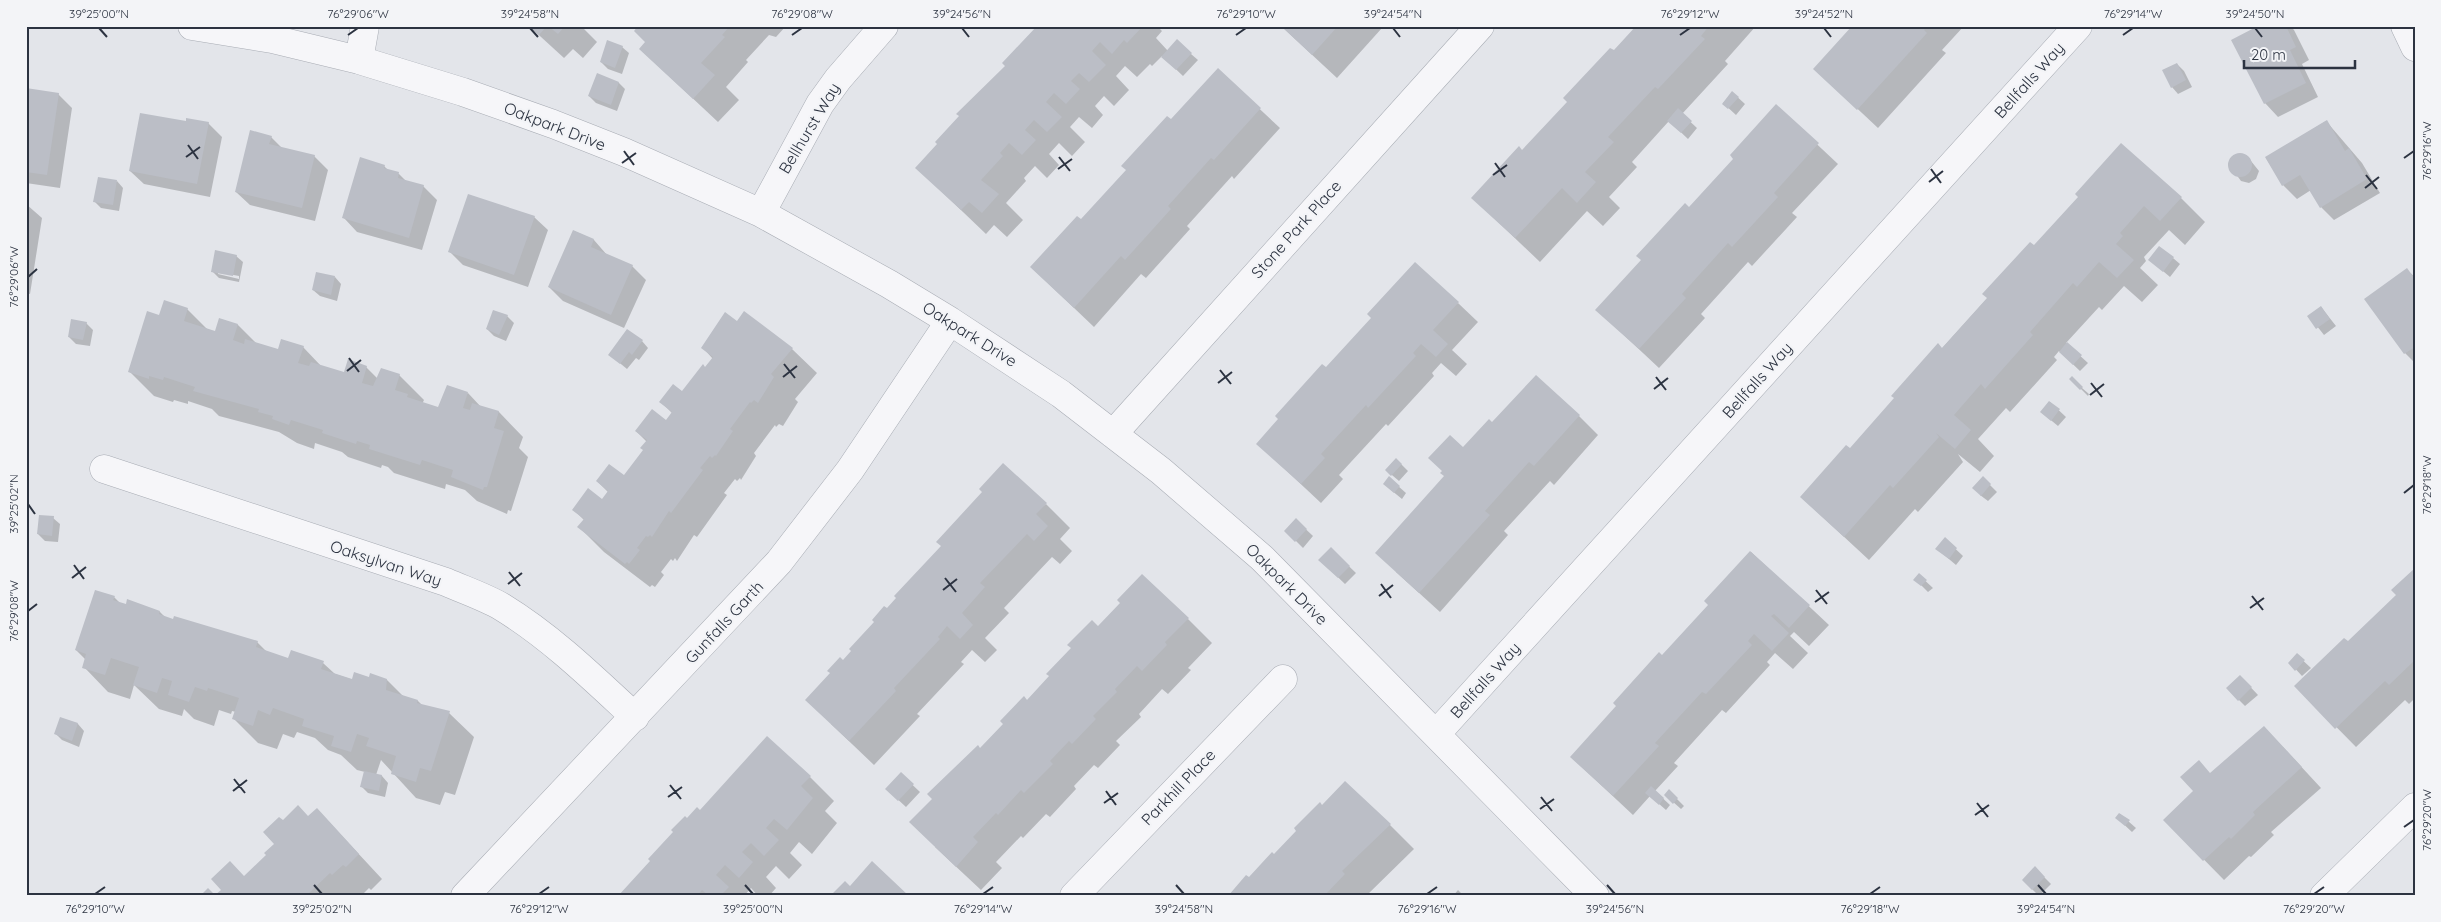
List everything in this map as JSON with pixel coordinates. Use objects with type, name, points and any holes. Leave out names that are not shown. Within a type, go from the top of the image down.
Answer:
[{"type":"street","name":"Oakpark Drive","points":[[192,26],[272,39],[358,60],[463,92],[553,124],[624,152],[761,213],[889,284],[950,321],[1061,394],[1162,471],[1262,558],[1595,896]]},
{"type":"street","points":[[358,60],[365,26]]},
{"type":"street","name":"Bellhurst Way","points":[[761,213],[820,104],[838,79],[884,26]]},
{"type":"street","name":"Stone Park Place","points":[[1113,434],[1480,26]]},
{"type":"street","name":"Bellfalls Way","points":[[1436,734],[2078,26]]},
{"type":"street","points":[[2405,26],[2415,47]]},
{"type":"street","name":"Gunfalls Garth","points":[[465,896],[779,562],[850,470],[950,321]]},
{"type":"street","name":"Oaksylvan Way","points":[[104,469],[446,582],[500,606],[538,632],[635,717]]},
{"type":"street","name":"Parkhill Place","points":[[1074,896],[1282,679]]},
{"type":"street","points":[[2324,896],[2415,807]]},
{"type":"building","points":[[530,26],[547,26],[539,35]]},
{"type":"building","points":[[548,26],[565,26],[558,34]]},
{"type":"building","points":[[638,26],[730,26],[722,35],[725,37],[701,63],[715,75],[693,99],[639,49],[645,42],[634,31]]},
{"type":"building","points":[[1037,26],[1143,26],[1127,43],[1124,40],[1112,54],[1100,42],[1092,51],[1106,65],[1089,82],[1079,73],[1071,81],[1080,89],[1066,104],[1054,93],[1046,102],[1062,117],[1047,132],[1034,120],[1025,130],[1036,140],[1022,155],[1009,143],[1000,153],[1003,156],[981,180],[999,194],[982,213],[969,202],[961,210],[915,168],[937,144],[935,142],[959,116],[956,114],[1005,66],[1002,63]]},
{"type":"building","points":[[1281,26],[1338,26],[1312,55]]},
{"type":"building","points":[[1636,26],[1709,26],[1701,36],[1705,39],[1658,89],[1655,87],[1608,137],[1614,142],[1585,172],[1596,182],[1577,203],[1562,188],[1515,238],[1471,198],[1519,146],[1522,150],[1567,102],[1563,98],[1610,48],[1614,50]]},
{"type":"building","points":[[1852,26],[1927,26],[1924,30],[1927,33],[1857,110],[1813,69]]},
{"type":"building","points":[[2258,26],[2286,26],[2296,47],[2290,50],[2306,83],[2264,104],[2231,40]]},
{"type":"building","points":[[1177,39],[1192,53],[1176,70],[1161,57]]},
{"type":"building","points":[[607,40],[623,46],[615,68],[600,62]]},
{"type":"building","points":[[2177,63],[2186,80],[2171,88],[2162,70]]},
{"type":"building","points":[[1218,68],[1261,108],[1214,160],[1211,158],[1168,206],[1171,209],[1125,260],[1121,256],[1074,308],[1030,267],[1077,216],[1081,219],[1126,170],[1121,166],[1167,116],[1171,119]]},
{"type":"building","points":[[597,73],[619,82],[611,105],[588,96]]},
{"type":"building","points":[[26,88],[59,93],[47,175],[26,172]]},
{"type":"building","points":[[1732,91],[1739,97],[1728,109],[1722,104]]},
{"type":"building","points":[[1776,104],[1819,143],[1774,193],[1778,197],[1732,247],[1728,243],[1682,294],[1686,298],[1639,349],[1595,310],[1641,260],[1636,256],[1685,203],[1689,207],[1733,159],[1730,155]]},
{"type":"building","points":[[1678,108],[1692,121],[1681,133],[1667,121]]},
{"type":"building","points":[[140,113],[186,121],[186,118],[209,122],[197,184],[129,171]]},
{"type":"building","points":[[2327,120],[2345,151],[2349,148],[2367,179],[2320,208],[2300,175],[2282,186],[2265,157]]},
{"type":"building","points":[[250,130],[272,136],[269,144],[315,155],[302,208],[235,192]]},
{"type":"building","points":[[2121,143],[2182,197],[2160,221],[2144,206],[2120,233],[2123,236],[2116,244],[2134,260],[2117,278],[2099,262],[2077,287],[2073,283],[2030,332],[2033,335],[1985,389],[1981,384],[1954,415],[1971,430],[1955,449],[1936,433],[1939,437],[1893,488],[1890,485],[1844,537],[1800,497],[1846,445],[1850,448],[1894,398],[1891,396],[1938,343],[1942,348],[1987,298],[1982,294],[2030,242],[2034,245],[2078,197],[2075,194]]},
{"type":"building","points":[[2240,153],[2248,157],[2252,165],[2248,173],[2240,177],[2232,173],[2228,165],[2232,157]]},
{"type":"building","points":[[360,157],[385,165],[384,168],[399,172],[398,178],[424,185],[409,238],[342,218]]},
{"type":"building","points":[[98,177],[117,180],[113,205],[93,202]]},
{"type":"building","points":[[468,194],[535,216],[514,275],[448,252]]},
{"type":"building","points":[[573,230],[594,239],[591,247],[633,265],[611,315],[548,287]]},
{"type":"building","points":[[2159,246],[2174,257],[2163,272],[2148,260]]},
{"type":"building","points":[[215,250],[237,255],[233,276],[211,272]]},
{"type":"building","points":[[1415,262],[1459,302],[1433,330],[1448,344],[1436,357],[1421,344],[1413,353],[1416,356],[1368,408],[1366,405],[1321,454],[1325,458],[1301,484],[1256,444],[1278,419],[1275,416],[1322,364],[1326,367],[1371,318],[1367,314]]},
{"type":"building","points":[[2407,268],[2415,279],[2415,347],[2404,354],[2364,299]]},
{"type":"building","points":[[316,272],[335,276],[331,295],[312,290]]},
{"type":"building","points":[[164,300],[188,308],[184,321],[215,331],[219,318],[238,324],[233,340],[244,344],[245,339],[278,349],[281,339],[304,346],[298,363],[309,366],[311,362],[344,372],[348,359],[367,366],[362,383],[373,386],[381,368],[400,374],[395,390],[408,394],[407,397],[438,407],[447,385],[468,392],[463,408],[470,410],[472,403],[499,411],[494,428],[504,431],[487,487],[484,487],[483,490],[451,477],[453,470],[422,460],[420,465],[369,449],[370,445],[357,441],[356,444],[322,433],[323,430],[291,420],[289,425],[272,419],[273,416],[258,412],[259,409],[193,391],[195,387],[164,377],[163,380],[149,376],[149,379],[128,372],[147,311],[159,315]]},
{"type":"building","points":[[2321,306],[2330,319],[2316,329],[2307,316]]},
{"type":"building","points":[[493,310],[508,315],[499,335],[486,329]]},
{"type":"building","points":[[744,311],[793,348],[771,374],[774,377],[758,403],[754,400],[750,402],[730,429],[733,431],[716,456],[712,458],[710,456],[700,468],[703,470],[671,513],[669,511],[652,537],[650,535],[646,536],[637,548],[640,550],[629,564],[627,562],[625,564],[577,527],[584,519],[572,510],[588,488],[602,499],[608,491],[596,481],[609,464],[624,475],[643,450],[640,448],[647,440],[635,431],[652,409],[666,420],[672,412],[659,402],[673,384],[682,391],[703,364],[705,367],[713,357],[701,348],[725,312],[737,321]]},
{"type":"building","points":[[71,319],[87,322],[83,340],[68,337]]},
{"type":"building","points":[[627,329],[643,340],[632,355],[629,352],[620,364],[608,355]]},
{"type":"building","points":[[2067,342],[2082,355],[2073,365],[2059,352]]},
{"type":"building","points":[[1536,375],[1580,415],[1534,466],[1529,462],[1485,511],[1490,515],[1419,593],[1375,553],[1444,476],[1440,473],[1442,471],[1428,458],[1450,435],[1463,447],[1489,419],[1492,422]]},
{"type":"building","points":[[2072,376],[2083,387],[2080,390],[2069,379]]},
{"type":"building","points":[[2049,401],[2060,409],[2051,421],[2040,412]]},
{"type":"building","points":[[1396,458],[1402,464],[1391,476],[1385,470]]},
{"type":"building","points":[[1003,463],[1047,503],[1036,514],[1048,526],[1034,541],[1027,534],[980,583],[985,587],[962,613],[973,625],[960,639],[947,626],[938,637],[940,639],[894,688],[896,691],[849,741],[805,700],[830,673],[827,671],[840,657],[843,660],[851,651],[849,649],[874,622],[872,620],[884,606],[887,608],[896,598],[894,596],[941,546],[936,542],[982,492],[979,489]]},
{"type":"building","points":[[1389,476],[1400,486],[1394,493],[1383,484]]},
{"type":"building","points":[[1983,476],[1991,484],[1981,496],[1972,488]]},
{"type":"building","points":[[39,515],[54,516],[52,536],[37,534]]},
{"type":"building","points":[[1296,518],[1307,529],[1295,542],[1284,531]]},
{"type":"building","points":[[1945,537],[1957,548],[1949,559],[1935,549]]},
{"type":"building","points":[[1331,547],[1350,566],[1338,578],[1318,560]]},
{"type":"building","points":[[1750,551],[1810,605],[1789,628],[1774,614],[1771,616],[1789,633],[1772,651],[1754,634],[1748,641],[1752,645],[1706,694],[1702,692],[1655,743],[1659,746],[1613,796],[1570,757],[1616,706],[1613,703],[1659,652],[1662,655],[1708,605],[1704,601]]},
{"type":"building","points":[[2415,568],[2415,660],[2389,685],[2385,681],[2335,729],[2294,686],[2344,638],[2348,641],[2396,595],[2391,590]]},
{"type":"building","points":[[1919,573],[1927,580],[1921,586],[1913,580]]},
{"type":"building","points":[[1142,574],[1189,618],[1165,642],[1167,645],[1142,671],[1137,666],[1115,689],[1117,692],[1093,716],[1096,719],[1072,744],[1069,741],[1050,761],[1053,764],[1024,793],[1021,790],[998,815],[996,813],[973,837],[978,842],[956,867],[909,822],[932,799],[927,794],[978,745],[980,748],[1003,724],[1000,721],[1024,696],[1027,700],[1049,676],[1046,674],[1071,648],[1067,645],[1092,620],[1098,626],[1120,603],[1117,600]]},
{"type":"building","points":[[95,590],[115,596],[113,600],[126,604],[127,599],[160,611],[159,614],[173,619],[174,616],[258,641],[256,647],[288,658],[291,650],[324,661],[321,669],[352,679],[354,672],[369,677],[370,673],[387,679],[386,690],[418,700],[417,703],[450,711],[431,771],[420,768],[416,782],[391,774],[396,756],[366,746],[369,738],[357,734],[351,752],[331,746],[334,736],[302,726],[304,719],[273,708],[270,715],[258,710],[253,726],[232,719],[239,698],[208,688],[207,691],[195,687],[189,702],[168,695],[172,681],[162,678],[157,693],[133,685],[139,667],[111,658],[105,675],[82,668],[86,654],[75,650]]},
{"type":"building","points":[[2297,653],[2305,660],[2295,671],[2288,663]]},
{"type":"building","points":[[2240,675],[2252,687],[2238,701],[2226,688]]},
{"type":"building","points":[[60,717],[78,723],[72,741],[54,734]]},
{"type":"building","points":[[2264,726],[2302,767],[2253,812],[2255,815],[2231,839],[2229,837],[2203,861],[2163,820],[2193,791],[2180,777],[2199,760],[2210,773]]},
{"type":"building","points":[[767,736],[811,776],[801,786],[813,798],[787,830],[774,819],[766,828],[779,840],[764,856],[751,843],[742,852],[753,862],[739,878],[725,865],[716,875],[729,887],[720,896],[709,896],[702,890],[697,896],[618,896],[650,861],[648,859],[673,832],[671,830],[685,816],[687,818],[697,807],[700,810]]},
{"type":"building","points":[[364,771],[382,775],[379,791],[360,787]]},
{"type":"building","points":[[901,772],[914,784],[898,801],[885,789]]},
{"type":"building","points":[[1345,781],[1391,824],[1342,871],[1345,874],[1324,896],[1228,896],[1246,875],[1249,877],[1272,852],[1274,854],[1296,831],[1294,828],[1320,802],[1322,805]]},
{"type":"building","points":[[1651,786],[1664,798],[1659,805],[1645,793]]},
{"type":"building","points":[[1669,789],[1678,798],[1673,804],[1664,795]]},
{"type":"building","points":[[298,805],[308,816],[317,808],[359,854],[346,867],[343,865],[332,875],[330,873],[306,896],[200,896],[208,888],[215,895],[221,890],[211,879],[230,861],[244,876],[266,855],[264,853],[274,844],[263,832],[279,817],[283,820]]},
{"type":"building","points":[[2119,813],[2130,820],[2125,826],[2115,818]]},
{"type":"building","points":[[872,861],[909,896],[830,896],[845,881],[850,886]]},
{"type":"building","points":[[2035,866],[2045,877],[2032,890],[2022,880]]}]
